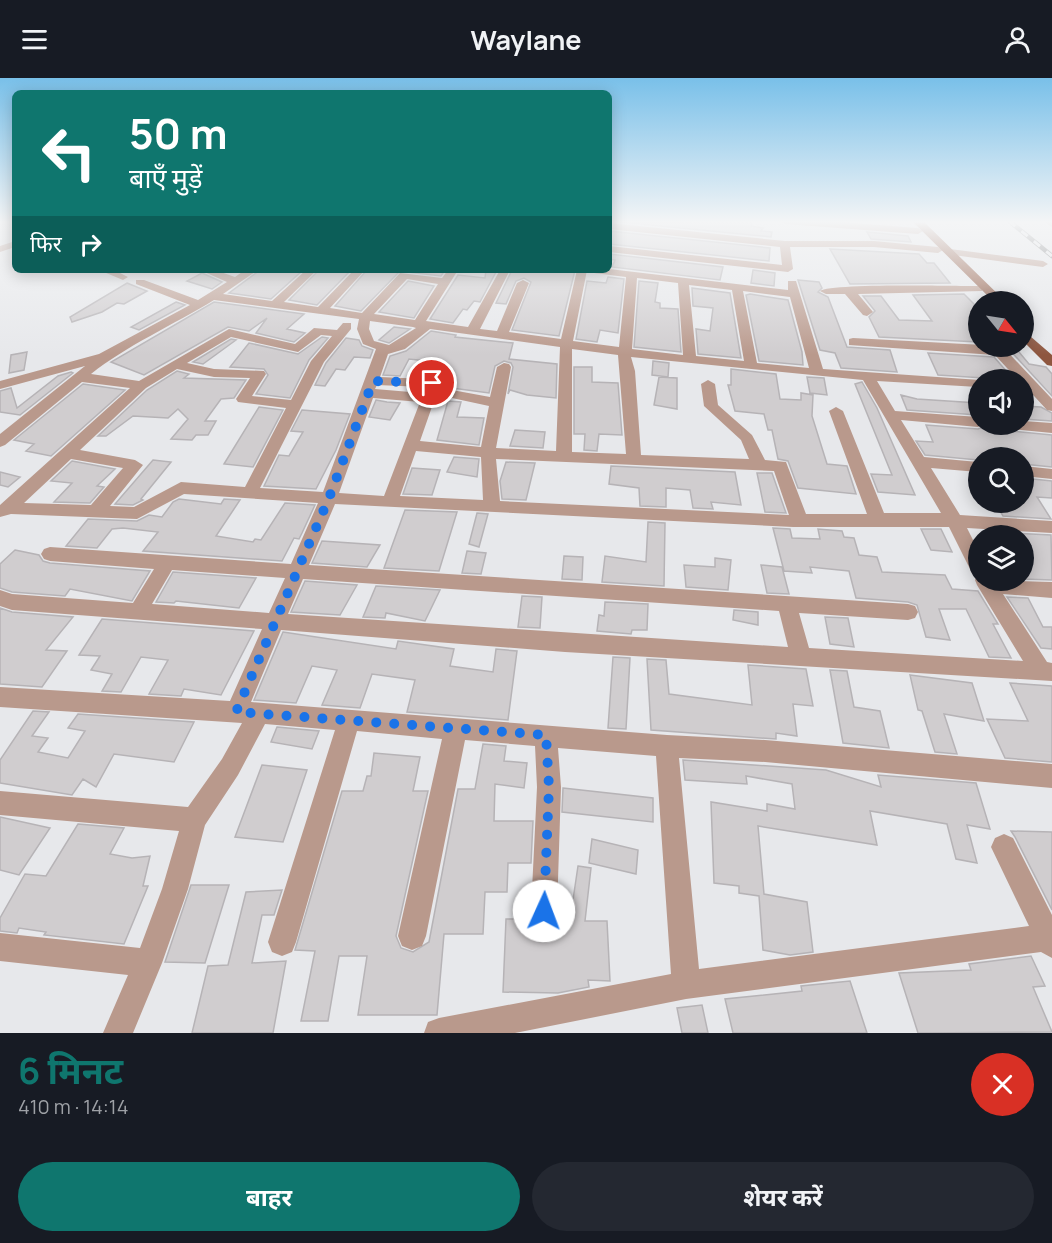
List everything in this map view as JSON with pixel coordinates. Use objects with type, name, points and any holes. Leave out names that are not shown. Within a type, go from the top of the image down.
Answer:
[{"type":"main road","points":[[957,266],[978,289]]},
{"type":"main road","points":[[960,266],[989,291]]},
{"type":"main road","points":[[1034,334],[1052,351]]},
{"type":"main road","points":[[1034,345],[1052,362]]},
{"type":"street","points":[[757,266],[788,269]]},
{"type":"street","points":[[788,266],[817,373]]},
{"type":"street","points":[[612,272],[795,294]]},
{"type":"street","points":[[112,273],[123,277]]},
{"type":"street","points":[[213,273],[236,281]]},
{"type":"street","points":[[4,435],[104,357],[199,304],[248,273]]},
{"type":"street","points":[[275,304],[309,273]]},
{"type":"street","points":[[321,311],[357,273]]},
{"type":"street","points":[[381,352],[401,346],[422,325],[451,273]]},
{"type":"street","points":[[471,333],[503,273]]},
{"type":"street","points":[[564,457],[566,345],[581,273]]},
{"type":"street","points":[[250,492],[318,362],[341,334],[404,275],[445,282]]},
{"type":"street","points":[[632,275],[624,362],[628,371],[634,460]]},
{"type":"street","points":[[683,280],[690,359]]},
{"type":"street","points":[[140,282],[199,304]]},
{"type":"street","points":[[501,336],[523,283]]},
{"type":"street","points":[[737,287],[751,366]]},
{"type":"street","points":[[826,291],[978,289]]},
{"type":"street","points":[[848,290],[867,312]]},
{"type":"street","points":[[212,296],[624,352],[817,373],[968,382]]},
{"type":"street","points":[[481,315],[508,318]]},
{"type":"street","points":[[118,1033],[148,963],[175,889],[194,820],[230,767],[274,622],[329,498],[384,347],[369,344],[364,335],[360,316]]},
{"type":"street","points":[[4,512],[141,385],[230,333],[298,348],[318,331],[341,334]]},
{"type":"street","points":[[853,342],[968,348]]},
{"type":"street","points":[[0,385],[104,357]]},
{"type":"street","points":[[1003,357],[1013,369]]},
{"type":"street","points":[[176,365],[214,373],[260,374],[243,399],[296,405]]},
{"type":"street","points":[[492,506],[488,453],[504,367]]},
{"type":"street","points":[[867,376],[893,415],[968,548]]},
{"type":"street","points":[[79,378],[141,385]]},
{"type":"street","points":[[370,387],[432,383],[452,394],[496,403]]},
{"type":"street","points":[[390,502],[432,383]]},
{"type":"street","points":[[708,384],[711,406],[747,438],[759,465]]},
{"type":"street","points":[[1034,387],[1052,387]]},
{"type":"street","points":[[1034,391],[1052,407]]},
{"type":"street","points":[[836,411],[878,520]]},
{"type":"street","points":[[893,415],[968,421]]},
{"type":"street","points":[[1034,426],[1052,428]]},
{"type":"street","points":[[411,445],[488,453],[780,466],[800,521]]},
{"type":"street","points":[[68,453],[135,465],[96,511]]},
{"type":"street","points":[[920,462],[968,466]]},
{"type":"street","points":[[1034,472],[1052,474]]},
{"type":"street","points":[[4,512],[137,513],[181,488],[390,502],[800,521],[954,520],[1052,527]]},
{"type":"street","points":[[50,554],[908,612]]},
{"type":"street","points":[[138,611],[167,563]]},
{"type":"street","points":[[1034,587],[1052,590]]},
{"type":"street","points":[[992,591],[1046,672]]},
{"type":"street","points":[[0,598],[274,622],[565,643],[1046,672]]},
{"type":"street","points":[[787,604],[801,657]]},
{"type":"street","points":[[0,697],[349,720],[668,746],[765,751],[1052,776]]},
{"type":"street","points":[[282,942],[349,720]]},
{"type":"street","points":[[412,936],[456,728]]},
{"type":"street","points":[[544,911],[549,787],[546,735]]},
{"type":"street","points":[[668,746],[686,985]]},
{"type":"street","points":[[0,803],[194,820]]},
{"type":"street","points":[[439,1033],[686,985],[1050,941],[1004,847]]},
{"type":"street","points":[[0,947],[148,963]]},
{"type":"building","points":[[710,266],[723,267],[720,280],[612,267]]},
{"type":"building","points":[[839,266],[936,266],[950,283],[850,284]]},
{"type":"building","points":[[753,270],[775,273],[774,286],[751,283]]},
{"type":"building","points":[[202,273],[222,282],[212,289],[187,281]]},
{"type":"building","points":[[256,273],[300,273],[271,299],[229,293]]},
{"type":"building","points":[[316,273],[348,273],[317,305],[289,300]]},
{"type":"building","points":[[364,273],[398,273],[361,311],[335,306]]},
{"type":"building","points":[[416,273],[443,273],[441,276]]},
{"type":"building","points":[[486,273],[495,273],[480,302],[474,301],[467,310],[463,309],[453,323],[430,319],[458,275],[485,278]]},
{"type":"building","points":[[511,273],[574,273],[559,336],[512,330],[531,282],[524,278],[516,281],[506,304],[496,303]]},
{"type":"building","points":[[608,277],[624,279],[618,333],[600,330],[597,342],[576,339],[587,281],[606,283]]},
{"type":"building","points":[[798,280],[819,282],[822,288],[818,292],[828,297],[847,347],[890,350],[897,372],[841,368],[835,353],[820,350]]},
{"type":"building","points":[[408,281],[434,286],[414,318],[379,312]]},
{"type":"building","points":[[639,281],[658,283],[655,302],[660,303],[660,308],[678,309],[681,352],[634,347]]},
{"type":"building","points":[[127,283],[147,291],[124,304],[117,303],[102,312],[72,322],[70,317]]},
{"type":"building","points":[[692,288],[730,293],[741,358],[698,354],[696,329],[710,331],[713,308],[693,306]]},
{"type":"building","points":[[964,294],[968,298],[968,341],[879,337],[869,317],[875,311],[863,296],[881,296],[899,320],[932,321],[913,295]]},
{"type":"building","points":[[746,295],[788,300],[802,352],[803,365],[759,361]]},
{"type":"building","points":[[176,302],[185,305],[139,330],[131,327]]},
{"type":"building","points":[[214,302],[304,314],[287,329],[305,333],[294,342],[256,333],[267,318],[249,331],[228,327],[144,375],[111,362]]},
{"type":"building","points":[[394,327],[410,329],[389,343],[379,340]]},
{"type":"building","points":[[431,331],[456,335],[455,337],[513,343],[509,359],[557,364],[556,398],[527,395],[510,390],[508,394],[513,367],[511,363],[504,361],[495,366],[489,393],[452,388],[439,389],[445,363],[409,359],[400,376],[383,375],[390,356],[406,351]]},
{"type":"building","points":[[322,337],[328,338],[309,360],[290,398],[256,394],[268,375],[264,369],[230,367],[249,343],[298,354]]},
{"type":"building","points":[[346,338],[359,340],[362,346],[373,350],[370,358],[354,357],[345,370],[336,369],[325,386],[315,385],[326,363]]},
{"type":"building","points":[[231,339],[236,340],[203,364],[193,362]]},
{"type":"building","points":[[27,352],[24,370],[9,373],[11,355]]},
{"type":"building","points":[[928,353],[994,357],[1004,369],[968,369],[968,377],[938,375]]},
{"type":"building","points":[[1016,357],[1023,357],[1029,364],[1046,367],[1052,374],[1052,396],[1034,376],[1034,369],[1027,369]]},
{"type":"building","points":[[653,361],[669,363],[668,377],[652,375]]},
{"type":"building","points":[[574,367],[592,367],[592,382],[618,383],[622,435],[599,434],[597,451],[584,450],[585,434],[574,434]]},
{"type":"building","points":[[731,369],[776,374],[780,399],[801,400],[801,393],[813,395],[812,416],[827,464],[847,466],[856,494],[798,488],[788,461],[778,459],[772,430],[768,430],[764,414],[735,411],[728,385],[731,385]]},
{"type":"building","points":[[177,371],[189,374],[184,378],[246,380],[234,398],[221,399],[205,421],[216,421],[208,435],[196,435],[192,440],[171,439],[188,419],[178,409],[168,418],[133,416],[106,436],[98,436],[147,390]]},
{"type":"building","points":[[73,373],[20,415],[0,412],[0,391],[11,388],[17,408],[58,376]]},
{"type":"building","points":[[659,377],[677,378],[677,409],[654,405]]},
{"type":"building","points":[[807,377],[824,378],[827,395],[810,393]]},
{"type":"building","points":[[862,382],[877,408],[915,495],[878,492],[871,474],[892,475],[855,384]]},
{"type":"building","points":[[83,384],[125,390],[51,456],[26,451],[34,444],[14,440]]},
{"type":"building","points":[[901,395],[917,399],[968,402],[968,414],[907,410]]},
{"type":"building","points":[[376,400],[400,403],[390,420],[369,417]]},
{"type":"building","points":[[448,401],[461,402],[457,417],[484,418],[479,445],[437,440]]},
{"type":"building","points":[[259,407],[283,410],[253,467],[224,464]]},
{"type":"building","points":[[1034,407],[1041,407],[1052,413],[1052,421],[1034,420]]},
{"type":"building","points":[[302,410],[350,414],[336,450],[316,489],[264,486],[279,455],[289,456],[303,432],[291,431]]},
{"type":"building","points":[[926,425],[968,428],[968,435],[1052,435],[1052,467],[1034,465],[1034,447],[968,447],[968,459],[925,455],[916,441],[933,442]]},
{"type":"building","points":[[515,430],[545,432],[543,448],[510,446]]},
{"type":"building","points":[[454,457],[479,459],[477,477],[447,472]]},
{"type":"building","points":[[153,460],[171,462],[141,499],[143,500],[133,505],[115,504]]},
{"type":"building","points":[[72,461],[115,469],[97,486],[104,487],[90,503],[54,502],[72,483],[51,481]]},
{"type":"building","points":[[506,462],[535,463],[526,500],[502,499],[500,481]]},
{"type":"building","points":[[611,466],[735,472],[741,505],[711,502],[713,509],[693,508],[690,490],[666,488],[666,507],[640,506],[639,488],[609,484]]},
{"type":"building","points":[[412,468],[440,470],[432,495],[403,494]]},
{"type":"building","points":[[0,472],[20,477],[8,487],[0,485]]},
{"type":"building","points":[[757,473],[772,473],[786,513],[765,512]]},
{"type":"building","points":[[1034,479],[1052,481],[1052,498],[1037,497],[1051,519],[1003,516],[1001,513],[1034,513]]},
{"type":"building","points":[[179,499],[221,504],[224,499],[240,500],[216,536],[253,542],[255,539],[261,540],[285,503],[315,505],[299,539],[294,538],[282,561],[143,551],[158,532],[123,528],[112,529],[97,548],[66,546],[88,519],[137,521],[149,515],[162,517],[173,502]]},
{"type":"building","points":[[405,510],[457,512],[439,571],[384,568]]},
{"type":"building","points":[[477,513],[488,514],[479,547],[469,544]]},
{"type":"building","points":[[648,522],[665,523],[664,586],[602,582],[605,556],[646,562]]},
{"type":"building","points":[[773,528],[790,529],[792,538],[820,539],[818,529],[842,531],[844,537],[854,538],[859,555],[877,557],[882,572],[945,575],[952,589],[978,591],[998,624],[993,624],[1011,658],[989,657],[966,609],[939,609],[950,640],[926,637],[917,605],[908,602],[856,598],[849,571],[810,567],[812,573],[784,571]]},
{"type":"building","points":[[921,529],[941,529],[952,552],[931,550]]},
{"type":"building","points":[[1034,534],[1051,535],[1052,580],[1034,579]]},
{"type":"building","points":[[322,541],[380,545],[367,567],[312,563]]},
{"type":"building","points":[[15,550],[39,555],[43,561],[50,563],[150,571],[132,601],[70,589],[65,596],[12,592],[0,588],[0,564]]},
{"type":"building","points":[[467,551],[486,553],[481,574],[462,573]]},
{"type":"building","points":[[564,556],[583,557],[582,580],[562,579]]},
{"type":"building","points":[[715,558],[731,560],[728,590],[686,587],[684,565],[715,567]]},
{"type":"building","points":[[761,565],[782,567],[789,594],[767,593]]},
{"type":"building","points":[[173,572],[256,578],[239,608],[176,601],[174,603],[156,602]]},
{"type":"building","points":[[305,581],[357,585],[340,615],[291,612]]},
{"type":"building","points":[[376,586],[440,590],[425,621],[386,613],[385,618],[363,617]]},
{"type":"building","points":[[522,596],[542,597],[540,628],[518,627]]},
{"type":"building","points":[[1007,597],[1028,598],[1043,627],[1052,627],[1052,649],[1041,648]]},
{"type":"building","points":[[605,602],[648,604],[647,630],[632,630],[631,634],[597,631],[599,615],[604,616]]},
{"type":"building","points":[[0,608],[12,612],[73,617],[46,650],[67,651],[42,687],[0,684]]},
{"type":"building","points":[[734,610],[758,612],[758,625],[733,620]]},
{"type":"building","points":[[825,617],[848,618],[854,647],[830,644]]},
{"type":"building","points":[[102,619],[254,631],[221,695],[184,689],[181,696],[149,694],[168,660],[141,657],[121,692],[102,691],[112,674],[91,670],[100,656],[79,655]]},
{"type":"building","points":[[283,632],[396,649],[398,641],[454,649],[450,666],[493,672],[496,649],[517,651],[508,720],[407,712],[415,680],[372,674],[360,708],[322,705],[337,670],[312,666],[296,703],[254,700]]},
{"type":"building","points":[[613,657],[630,658],[626,729],[608,728]]},
{"type":"building","points":[[647,659],[666,660],[669,694],[752,705],[748,665],[806,669],[813,706],[793,704],[797,736],[776,733],[776,739],[651,730]]},
{"type":"building","points":[[830,670],[847,671],[854,707],[880,711],[889,748],[843,743]]},
{"type":"building","points":[[910,675],[972,683],[984,721],[944,714],[957,754],[935,752],[922,711],[918,710]]},
{"type":"building","points":[[1010,683],[1052,686],[1052,762],[1005,758],[987,719],[1028,721]]},
{"type":"building","points":[[33,711],[49,712],[32,736],[48,738],[38,752],[68,758],[85,731],[68,728],[78,714],[194,722],[174,762],[114,754],[96,787],[83,779],[72,795],[0,783],[0,760]]},
{"type":"building","points":[[277,727],[319,731],[312,749],[271,742]]},
{"type":"building","points":[[483,744],[506,746],[504,761],[527,763],[524,788],[495,784],[494,821],[533,821],[531,863],[508,863],[507,892],[485,892],[483,934],[444,934],[437,1015],[358,1015],[367,956],[339,956],[328,1021],[301,1021],[315,951],[295,950],[342,791],[363,791],[367,776],[371,776],[374,753],[420,757],[413,791],[428,791],[396,936],[401,948],[413,952],[429,942],[458,789],[475,789]]},
{"type":"building","points":[[683,760],[826,770],[881,787],[878,775],[976,783],[990,829],[967,825],[977,863],[956,859],[947,824],[870,811],[877,845],[758,826],[764,894],[807,902],[813,952],[790,955],[763,950],[759,896],[739,893],[739,886],[714,883],[711,802],[767,811],[767,804],[795,809],[792,784],[746,776],[747,784],[685,780]]},
{"type":"building","points":[[262,765],[307,770],[283,842],[235,837]]},
{"type":"building","points":[[563,788],[653,798],[653,822],[562,812]]},
{"type":"building","points":[[0,817],[50,828],[19,875],[0,870]]},
{"type":"building","points":[[78,824],[124,828],[110,854],[132,858],[150,856],[143,886],[148,886],[124,944],[44,935],[46,932],[19,928],[17,933],[0,931],[0,918],[25,874],[46,876]]},
{"type":"building","points":[[1011,831],[1052,832],[1052,910],[1015,837]]},
{"type":"building","points":[[592,839],[638,850],[636,874],[589,863]]},
{"type":"building","points":[[578,866],[591,868],[585,921],[607,921],[610,981],[588,980],[589,987],[558,993],[503,992],[506,919],[531,919],[533,923],[543,926],[557,920],[570,920]]},
{"type":"building","points":[[191,885],[229,885],[205,963],[165,962]]},
{"type":"building","points":[[282,890],[274,915],[262,915],[252,963],[286,961],[273,1033],[192,1033],[208,966],[228,965],[246,892]]},
{"type":"building","points":[[1031,956],[1045,986],[1033,987],[1052,1032],[918,1033],[899,973],[971,970],[969,964]]},
{"type":"building","points":[[850,981],[867,1033],[733,1033],[725,999],[802,991],[801,986]]},
{"type":"building","points":[[702,1005],[708,1033],[682,1033],[677,1008]]},
{"type":"route","points":[[432,383],[373,381],[329,498],[236,712],[546,735],[549,787],[544,911]]}]
